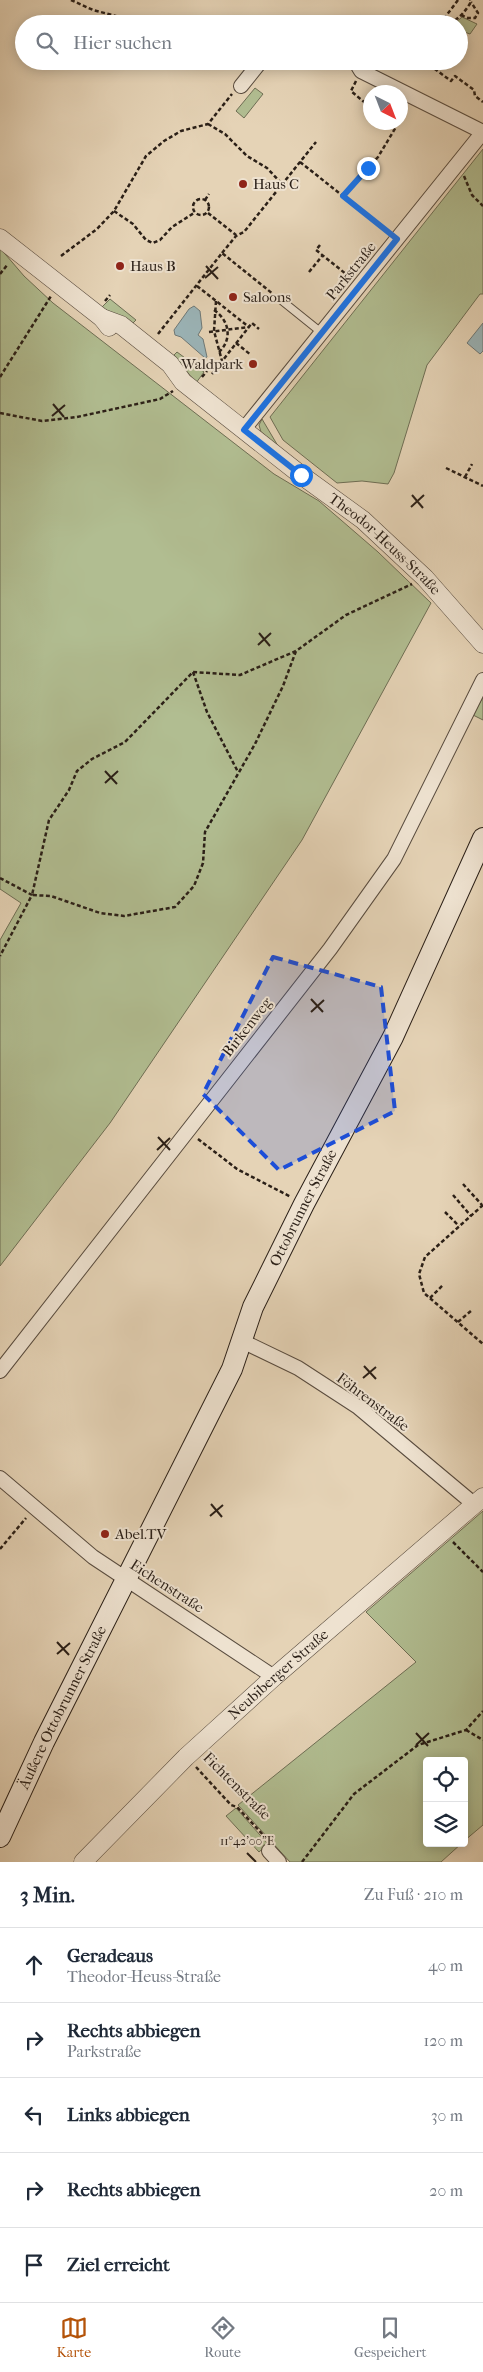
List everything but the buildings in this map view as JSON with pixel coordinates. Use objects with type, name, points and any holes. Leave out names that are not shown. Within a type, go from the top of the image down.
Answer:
[{"type":"main road","name":"Ottobrunner Straße","points":[[127,1579],[232,1369],[253,1307],[304,1204],[393,1036],[483,838]]},
{"type":"main road","name":"Äußere Ottobrunner Straße","points":[[0,1837],[44,1742],[127,1579]]},
{"type":"street","points":[[241,86],[254,70]]},
{"type":"street","name":"Parkstraße","points":[[244,430],[483,132],[366,70]]},
{"type":"street","name":"Theodor-Heuss-Straße","points":[[0,238],[102,318],[121,325],[170,364],[182,381],[301,475],[363,520],[425,578],[483,644]]},
{"type":"street","name":"Birkenweg","points":[[0,1371],[330,949],[394,860],[483,680]]},
{"type":"street","name":"Föhrenstraße","points":[[242,1341],[298,1368],[358,1407],[479,1501]]},
{"type":"street","name":"Eichenstraße","points":[[0,1478],[92,1557],[274,1676]]},
{"type":"street","name":"Neubiberger Straße","points":[[83,1862],[186,1757],[274,1676],[479,1501]]},
{"type":"street","points":[[269,1851],[279,1862]]},
{"type":"lane","points":[[278,297],[322,333]]},
{"type":"path","points":[[71,0],[93,10],[112,15]]},
{"type":"path","points":[[446,15],[458,0]]},
{"type":"path","points":[[462,15],[471,1],[478,13],[475,18],[468,18]]},
{"type":"path","points":[[357,70],[351,91],[363,101]]},
{"type":"path","points":[[436,70],[451,81],[455,76],[474,90],[475,96],[483,102]]},
{"type":"path","points":[[61,256],[97,229],[114,211],[146,156],[164,141],[181,131],[208,124],[236,88],[241,86]]},
{"type":"path","points":[[208,124],[225,134],[247,156],[267,168],[283,184]]},
{"type":"path","points":[[343,196],[386,144],[394,130]]},
{"type":"path","points":[[158,334],[222,253],[236,236],[244,232],[316,142]]},
{"type":"path","points":[[300,162],[397,239]]},
{"type":"path","points":[[456,166],[463,174],[472,195],[483,206]]},
{"type":"path","points":[[205,200],[210,194]]},
{"type":"path","points":[[194,213],[194,202],[205,200]]},
{"type":"path","points":[[194,213],[203,216],[208,213],[210,208],[205,200]]},
{"type":"path","points":[[114,211],[133,224],[146,240],[153,243],[160,240],[172,227],[194,213]]},
{"type":"path","points":[[208,213],[236,236]]},
{"type":"path","points":[[320,245],[316,250],[360,285]]},
{"type":"path","points":[[222,253],[278,297]]},
{"type":"path","points":[[310,272],[322,255]]},
{"type":"path","points":[[0,274],[8,263]]},
{"type":"path","points":[[197,286],[249,327]]},
{"type":"path","points":[[0,377],[52,294]]},
{"type":"path","points":[[216,301],[214,331],[222,360]]},
{"type":"path","points":[[214,310],[225,320],[228,330],[228,340],[219,352]]},
{"type":"path","points":[[212,374],[252,323],[259,329]]},
{"type":"path","points":[[208,332],[249,327]]},
{"type":"path","points":[[236,343],[251,355]]},
{"type":"path","points":[[0,413],[42,422],[77,417],[160,400],[175,390],[182,381]]},
{"type":"path","points":[[465,477],[472,464]]},
{"type":"path","points":[[446,468],[483,486]]},
{"type":"path","points":[[0,956],[32,895],[49,820],[69,790],[78,771],[92,759],[124,742],[193,672],[240,675],[296,651],[346,615],[425,578]]},
{"type":"path","points":[[0,878],[32,895],[51,896],[100,913],[124,916],[175,907],[194,886],[203,863],[205,832],[254,744],[283,686],[296,651]]},
{"type":"path","points":[[193,672],[207,712],[238,772]]},
{"type":"path","points":[[187,1131],[237,1169],[304,1204]]},
{"type":"path","points":[[463,1184],[483,1205],[425,1257],[418,1274],[424,1293],[483,1344]]},
{"type":"path","points":[[453,1195],[471,1216]]},
{"type":"path","points":[[445,1212],[459,1226]]},
{"type":"path","points":[[430,1298],[443,1285]]},
{"type":"path","points":[[458,1322],[472,1310]]},
{"type":"path","points":[[0,1549],[34,1508]]},
{"type":"path","points":[[444,1532],[483,1572]]},
{"type":"path","points":[[302,1862],[354,1794],[418,1745],[466,1730],[483,1711]]},
{"type":"path","points":[[466,1730],[483,1740]]},
{"type":"path","name":"Fichtenstraße","points":[[186,1757],[232,1805],[237,1806],[270,1842],[269,1851]]},
{"type":"highlighted area","points":[[273,957],[381,987],[395,1111],[279,1170],[203,1094]]},
{"type":"green space","points":[[468,20],[477,24],[470,34],[468,33]]},
{"type":"green space","points":[[255,88],[263,94],[244,118],[236,111]]},
{"type":"green space","points":[[483,149],[483,294],[480,294],[427,365],[394,473],[388,484],[362,481],[337,483],[283,440],[270,417]]},
{"type":"green space","points":[[0,248],[24,276],[53,303],[274,474],[319,501],[378,552],[431,603],[302,840],[110,1123],[0,1266],[0,940],[21,903],[0,889]]},
{"type":"green space","points":[[110,299],[136,320],[133,323],[101,308]]},
{"type":"green space","points":[[177,352],[204,372],[196,383],[174,355]]},
{"type":"green space","points":[[262,419],[278,446],[261,432],[259,425]]},
{"type":"green space","points":[[483,697],[483,720],[473,715]]},
{"type":"green space","points":[[483,1511],[483,1825],[468,1838],[468,1757],[423,1757],[423,1847],[458,1847],[441,1862],[290,1862],[238,1805],[416,1662],[366,1612]]},
{"type":"green space","points":[[236,1808],[268,1844],[259,1852],[226,1816]]},
{"type":"water","points":[[194,306],[200,311],[202,328],[198,335],[203,339],[207,357],[205,358],[181,337],[175,335],[174,330],[189,309]]},
{"type":"water","points":[[483,323],[483,351],[480,354],[467,343]]},
{"type":"place","name":"Haus C","points":[[243,184]]},
{"type":"place","name":"Haus B","points":[[120,266]]},
{"type":"place","name":"Saloons","points":[[233,297]]},
{"type":"place","name":"Waldpark","points":[[253,364]]},
{"type":"place","name":"Abel.TV","points":[[105,1534]]},
{"type":"route","points":[[301,475],[244,430],[397,239],[343,196],[368,168]]}]
